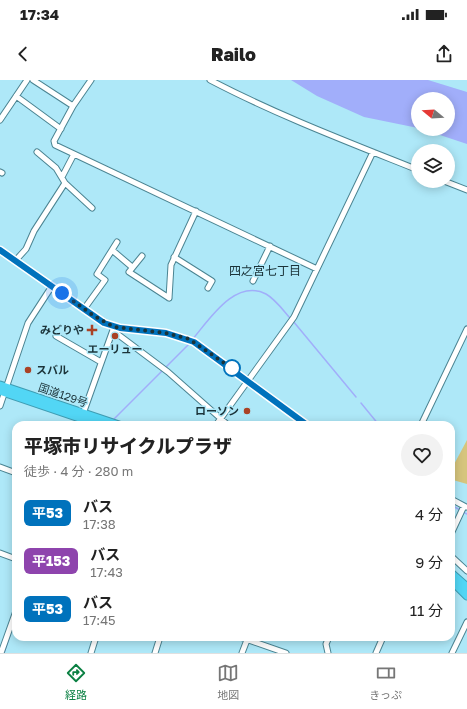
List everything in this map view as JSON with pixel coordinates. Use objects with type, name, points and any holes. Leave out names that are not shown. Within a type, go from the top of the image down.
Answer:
[{"type":"highway","name":"国道129号","points":[[3,389],[81,419],[97,421]]},
{"type":"highway","points":[[455,579],[467,587]]},
{"type":"highway","points":[[455,581],[467,596]]},
{"type":"street","points":[[0,120],[27,80]]},
{"type":"street","points":[[32,80],[73,106]]},
{"type":"street","points":[[91,80],[73,106],[54,141],[56,145],[317,269]]},
{"type":"street","points":[[210,80],[255,103],[411,167]]},
{"type":"street","points":[[16,96],[61,129]]},
{"type":"street","points":[[37,152],[56,168],[65,183],[92,208]]},
{"type":"street","points":[[219,421],[294,317],[373,152]]},
{"type":"street","points":[[62,177],[74,154]]},
{"type":"street","points":[[16,260],[26,249],[34,231],[65,183]]},
{"type":"street","points":[[455,185],[467,190]]},
{"type":"street","points":[[142,256],[129,272],[169,298],[171,265],[196,211]]},
{"type":"street","points":[[84,309],[105,280],[97,274],[117,242]]},
{"type":"street","points":[[253,281],[270,246]]},
{"type":"street","points":[[0,250],[99,320],[114,327],[166,333],[189,339],[248,380],[303,421]]},
{"type":"street","points":[[112,250],[132,267]]},
{"type":"street","points":[[174,257],[212,280],[208,288]]},
{"type":"street","points":[[0,406],[3,389],[28,323],[52,286]]},
{"type":"street","points":[[81,419],[114,327]]},
{"type":"street","points":[[114,327],[116,333],[168,372],[224,421]]},
{"type":"street","points":[[423,421],[467,329]]},
{"type":"street","points":[[56,336],[101,362]]},
{"type":"street","points":[[0,467],[12,472]]},
{"type":"street","points":[[455,501],[465,507],[455,526]]},
{"type":"street","points":[[0,553],[12,557]]},
{"type":"street","points":[[455,560],[465,571],[455,577]]},
{"type":"street","points":[[1,653],[12,622]]},
{"type":"street","points":[[452,653],[467,622]]},
{"type":"street","points":[[91,653],[95,641]]},
{"type":"street","points":[[155,653],[159,641]]},
{"type":"street","points":[[242,653],[247,641]]},
{"type":"street","points":[[250,641],[286,653]]},
{"type":"street","points":[[327,641],[326,644],[328,653]]},
{"type":"street","points":[[376,653],[381,641]]},
{"type":"shaded area","points":[[467,440],[467,484],[455,481],[455,462]]},
{"type":"water","points":[[291,80],[428,80],[467,92],[467,144],[443,136],[455,136],[455,92],[411,92],[411,127],[364,117],[317,96]]},
{"type":"waterway","points":[[192,340],[215,312],[233,296],[244,292],[255,291],[266,294],[276,302],[290,318]]},
{"type":"waterway","points":[[293,321],[356,397]]},
{"type":"waterway","points":[[166,367],[190,343]]},
{"type":"waterway","points":[[112,421],[163,370]]},
{"type":"waterway","points":[[361,403],[376,421]]},
{"type":"waterway","points":[[455,507],[460,510]]},
{"type":"waterway","points":[[463,512],[467,514]]},
{"type":"waterway","points":[[4,653],[12,629]]},
{"type":"bus line","name":"平53","points":[[0,250],[104,323],[114,327],[181,336],[200,345],[302,421]]},
{"type":"place","name":"みどりや","points":[[92,330]]},
{"type":"place","name":"エーリュー","points":[[115,336]]},
{"type":"place","name":"スバル","points":[[28,370]]},
{"type":"place","name":"ローソン","points":[[247,411]]},
{"type":"district","name":"四之宮七丁目","points":[[265,271]]},
{"type":"route","points":[[62,293],[104,323],[114,327],[181,336],[200,345],[236,371],[232,368]]}]
